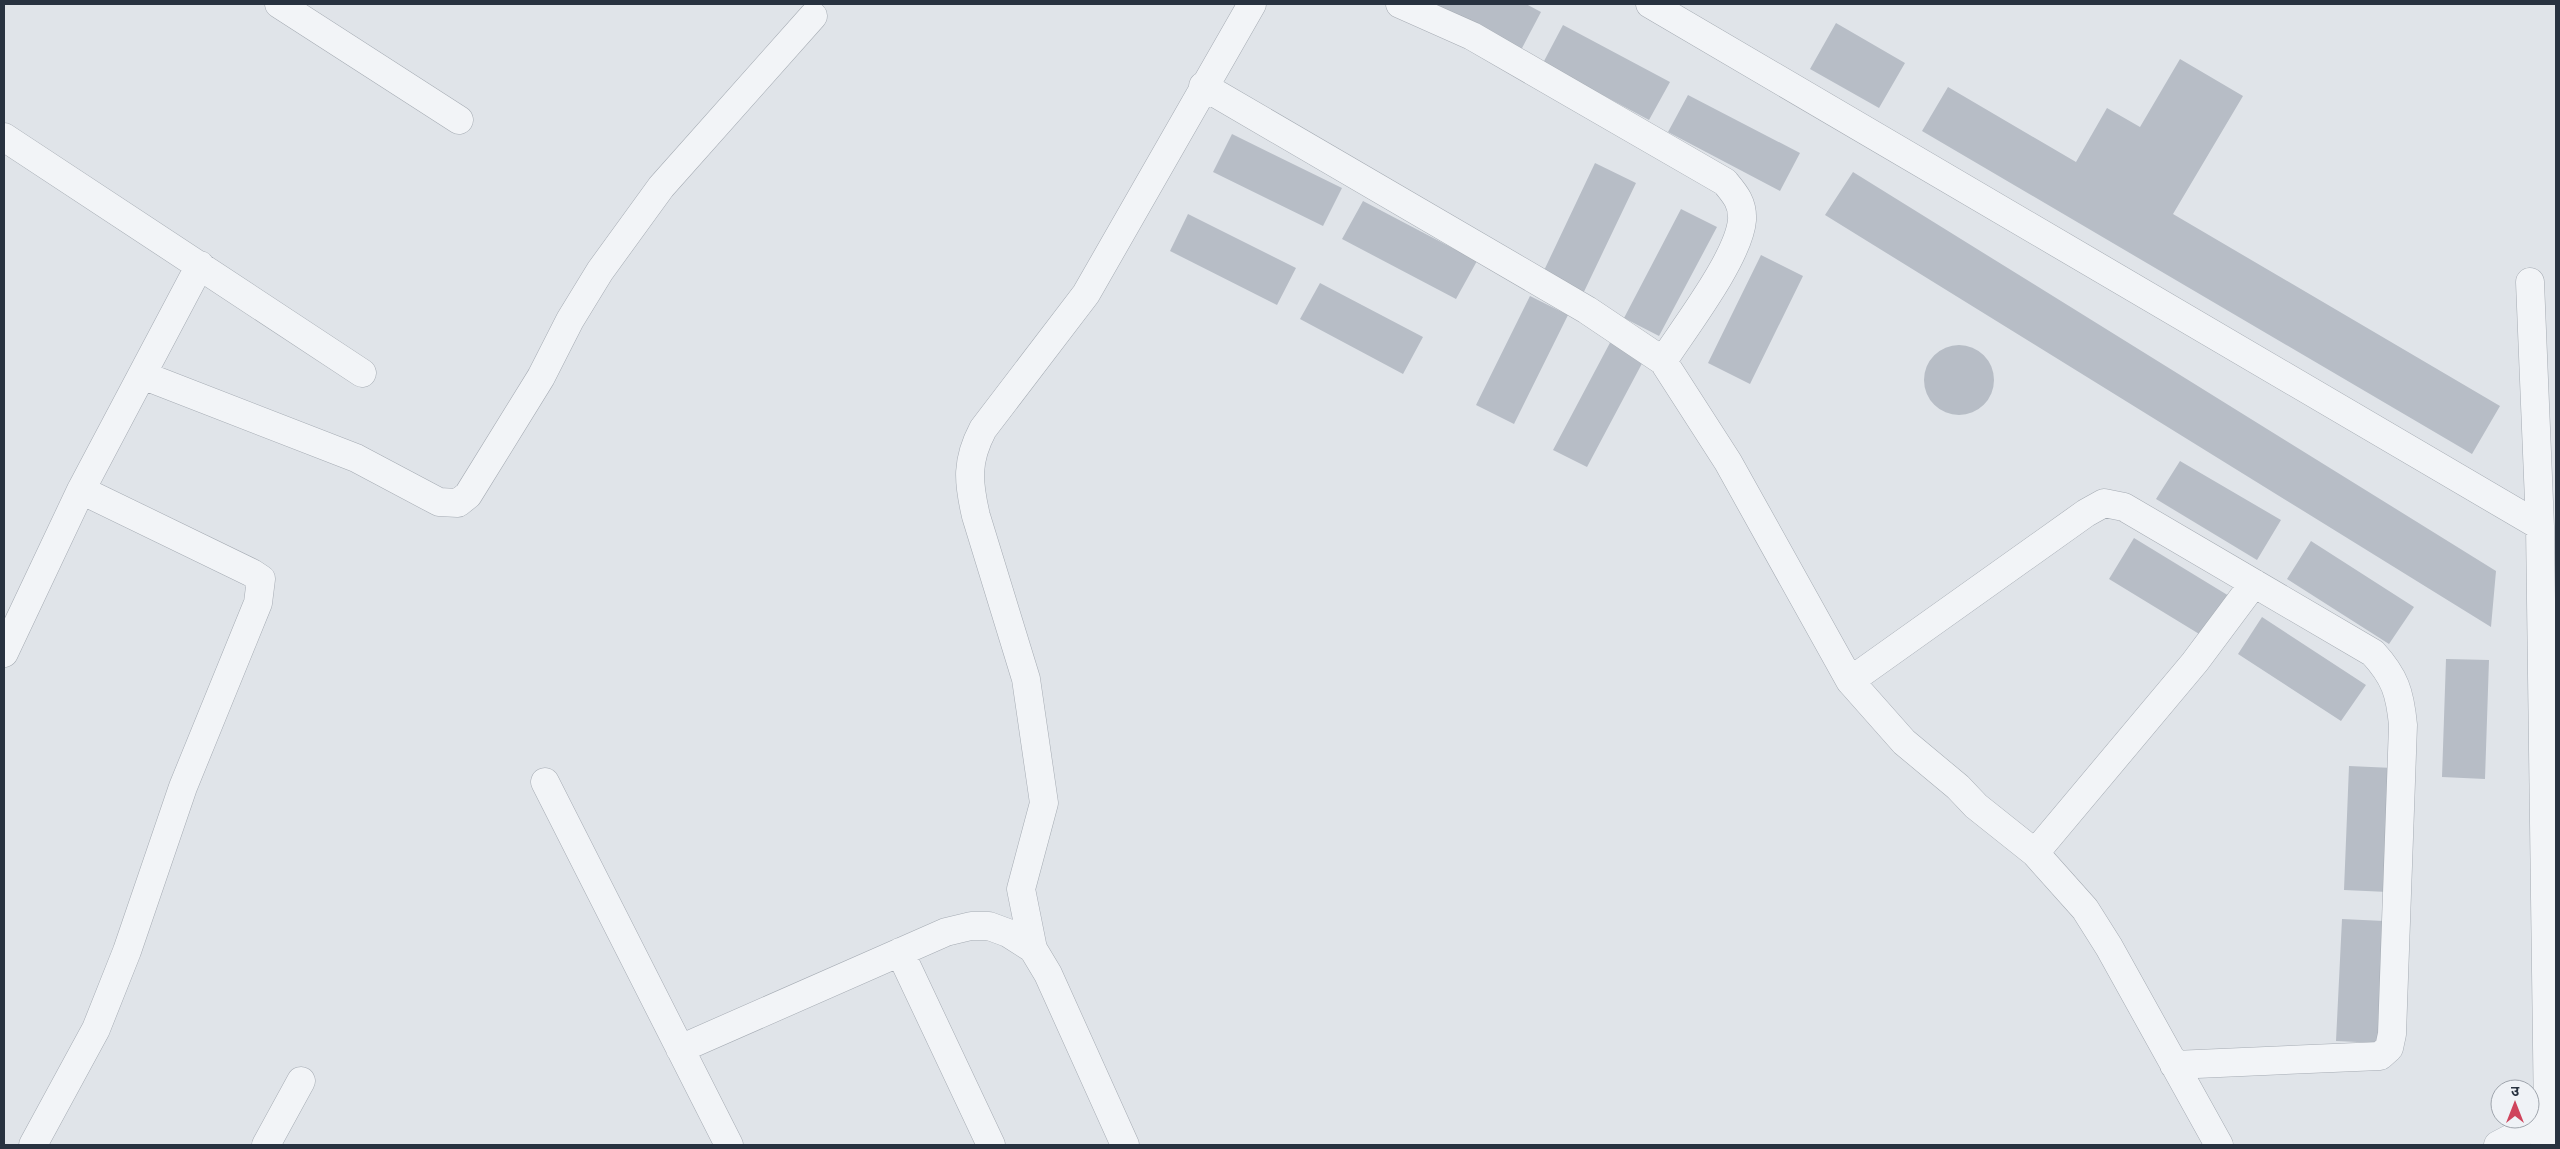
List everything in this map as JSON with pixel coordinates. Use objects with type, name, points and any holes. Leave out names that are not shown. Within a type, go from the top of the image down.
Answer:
[{"type":"street","points":[[279,4],[459,120]]},
{"type":"street","points":[[1125,1145],[1048,974],[1033,949],[1021,889],[1044,803],[1026,679],[976,516],[970,490],[969,465],[983,429],[1086,294],[1203,86],[1252,4]]},
{"type":"street","points":[[1400,4],[1472,36],[1725,182],[1739,198],[1742,219],[1732,254],[1663,361]]},
{"type":"street","points":[[1651,4],[2540,526]]},
{"type":"street","points":[[142,375],[356,458],[439,502],[458,503],[468,495],[541,377],[570,320],[600,271],[620,243],[661,187],[813,16]]},
{"type":"street","points":[[1203,86],[1586,310],[1663,361],[1728,462],[1850,681],[1904,742],[1958,787],[1976,806],[2035,853],[2085,909],[2219,1145]]},
{"type":"street","points":[[4,136],[362,373]]},
{"type":"street","points":[[4,653],[81,490],[200,265]]},
{"type":"street","points":[[2498,1145],[2550,1138],[2540,526],[2530,282]]},
{"type":"street","points":[[33,1145],[96,1029],[127,950],[183,787],[258,603],[261,589],[261,579],[252,573],[81,490]]},
{"type":"street","points":[[1850,681],[2086,513],[2104,503],[2124,507],[2373,653],[2390,672],[2401,698],[2403,725],[2392,1034],[2388,1048],[2380,1056],[2174,1065]]},
{"type":"street","points":[[2035,853],[2195,662],[2254,583]]},
{"type":"street","points":[[545,782],[729,1145]]},
{"type":"street","points":[[680,1049],[946,932],[970,926],[989,926],[1008,933],[1033,949]]},
{"type":"street","points":[[900,952],[991,1145]]},
{"type":"street","points":[[266,1145],[301,1081]]},
{"type":"building","points":[[1431,4],[1526,4],[1541,12],[1521,50]]},
{"type":"building","points":[[1836,23],[1905,63],[1879,108],[1810,69]]},
{"type":"building","points":[[1563,25],[1670,82],[1649,120],[1543,63]]},
{"type":"building","points":[[2180,59],[2243,96],[2173,214],[2500,406],[2472,454],[1922,131],[1948,87],[2076,162],[2107,108],[2140,127]]},
{"type":"building","points":[[1688,95],[1800,153],[1780,191],[1668,132]]},
{"type":"building","points":[[1232,134],[1342,188],[1323,226],[1213,172]]},
{"type":"building","points":[[1595,163],[1636,183],[1580,300],[1539,281]]},
{"type":"building","points":[[1853,172],[2496,571],[2491,627],[1825,215]]},
{"type":"building","points":[[1363,201],[1477,261],[1456,299],[1342,239]]},
{"type":"building","points":[[1681,209],[1717,227],[1659,336],[1624,318]]},
{"type":"building","points":[[1188,214],[1296,268],[1277,305],[1170,251]]},
{"type":"building","points":[[1761,255],[1803,276],[1750,384],[1708,363]]},
{"type":"building","points":[[1320,283],[1423,337],[1403,374],[1300,319]]},
{"type":"building","points":[[1530,296],[1568,315],[1514,424],[1476,405]]},
{"type":"building","points":[[1612,339],[1646,356],[1587,467],[1553,450]]},
{"type":"building","points":[[1952,345],[1966,345],[1979,351],[1988,360],[1994,373],[1992,393],[1984,405],[1966,415],[1952,415],[1939,409],[1930,400],[1924,387],[1924,373],[1930,360],[1939,351]]},
{"type":"building","points":[[2180,461],[2281,520],[2257,560],[2156,499]]},
{"type":"building","points":[[2134,538],[2234,599],[2209,640],[2109,579]]},
{"type":"building","points":[[2311,541],[2414,607],[2389,644],[2287,579]]},
{"type":"building","points":[[2262,617],[2366,685],[2341,721],[2238,654]]},
{"type":"building","points":[[2446,659],[2489,660],[2485,779],[2442,777]]},
{"type":"building","points":[[2349,766],[2393,768],[2388,892],[2344,890]]},
{"type":"building","points":[[2342,919],[2384,921],[2379,1043],[2336,1041]]}]
